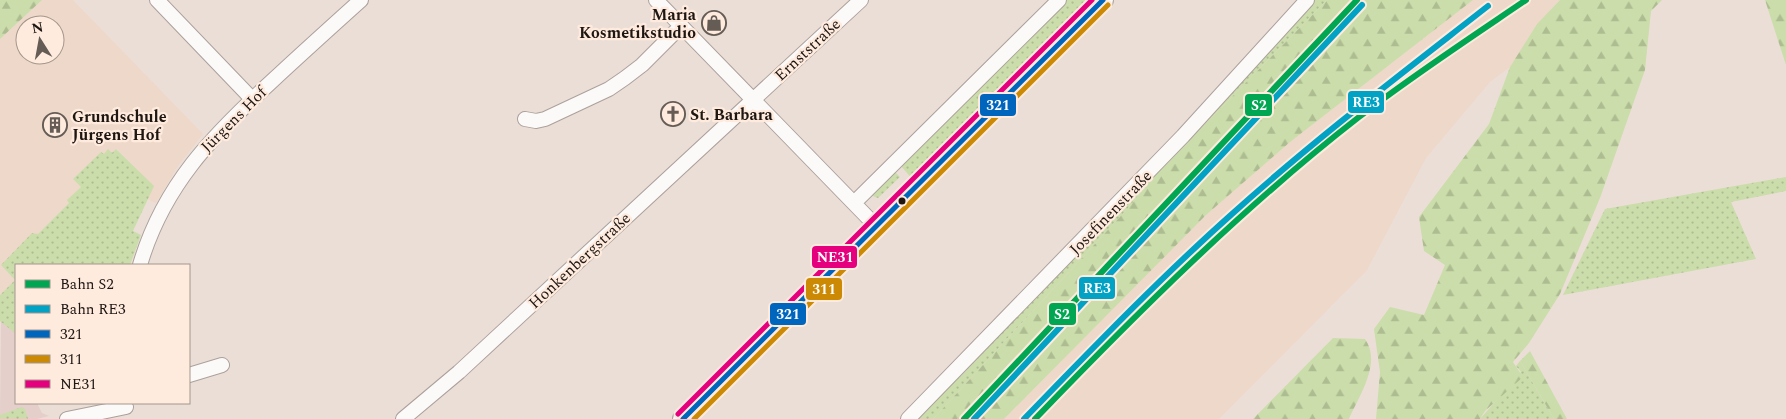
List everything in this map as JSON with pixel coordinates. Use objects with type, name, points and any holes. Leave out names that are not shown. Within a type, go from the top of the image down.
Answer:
[{"type":"street","points":[[157,0],[252,99]]},
{"type":"street","name":"Jürgens Hof","points":[[140,264],[152,233],[179,180],[212,138],[252,99],[362,0]]},
{"type":"street","points":[[656,0],[875,225]]},
{"type":"street","name":"Ernststraße","points":[[753,99],[861,0]]},
{"type":"street","points":[[854,203],[1059,0]]},
{"type":"street","points":[[683,419],[819,285],[875,225],[1103,0]]},
{"type":"street","name":"Josefinenstraße","points":[[908,419],[1176,144],[1307,0]]},
{"type":"street","points":[[525,119],[536,121],[545,119],[609,89],[642,65],[682,26]]},
{"type":"street","name":"Honkenbergstraße","points":[[403,419],[459,372],[753,99]]},
{"type":"street","points":[[190,375],[222,365]]},
{"type":"street","points":[[67,419],[127,410]]},
{"type":"shaded area","points":[[42,0],[73,0],[203,134],[178,166],[156,203],[147,199],[153,186],[117,149],[112,153],[103,154],[101,152],[73,179],[81,187],[68,200],[69,203],[38,234],[1,265],[15,280],[0,295],[0,39],[15,25],[15,65],[65,65],[65,15],[26,15]]},
{"type":"shaded area","points":[[1352,0],[1365,0],[973,419],[960,419]]},
{"type":"shaded area","points":[[1473,0],[1560,0],[1537,24],[1510,67],[1490,82],[1426,158],[1367,270],[1219,419],[1004,419],[1206,215],[1290,142]]},
{"type":"shaded area","points":[[1,321],[15,333],[15,404],[38,404],[42,413],[49,416],[37,419],[0,419]]},
{"type":"green space","points":[[0,0],[42,0],[26,15],[15,15],[15,25],[0,39]]},
{"type":"green space","points":[[1065,0],[1094,0],[913,180],[901,166],[895,172],[900,177],[878,198],[870,195]]},
{"type":"green space","points":[[1315,0],[1327,0],[1154,176],[1130,206],[933,419],[918,419],[952,384],[952,380],[956,376],[961,376],[1006,329],[1006,325],[1014,320]]},
{"type":"green space","points":[[1327,0],[1350,0],[957,419],[933,419],[1130,206],[1154,176]]},
{"type":"green space","points":[[1350,0],[960,419],[957,419]]},
{"type":"green space","points":[[1365,0],[1473,0],[1290,142],[1206,215],[1004,419],[973,419]]},
{"type":"green space","points":[[1560,0],[1662,0],[1651,11],[1645,70],[1600,198],[1560,294],[1529,343],[1513,362],[1523,377],[1485,411],[1480,419],[1376,419],[1380,372],[1374,329],[1390,307],[1424,315],[1445,265],[1424,251],[1419,217],[1489,124],[1510,67],[1537,24]]},
{"type":"green space","points":[[1765,0],[1786,0],[1786,65]]},
{"type":"green space","points":[[108,149],[112,153],[116,149],[154,186],[133,231],[141,235],[130,264],[15,264],[15,280],[1,265],[32,233],[38,234],[69,203],[67,200],[81,187],[73,179],[101,152],[104,154]]},
{"type":"green space","points":[[1786,177],[1786,191],[1731,202],[1756,259],[1563,295],[1605,209]]},
{"type":"green space","points":[[15,280],[15,333],[0,321],[0,295]]},
{"type":"green space","points":[[1333,338],[1365,339],[1370,348],[1370,369],[1363,390],[1349,419],[1253,419]]},
{"type":"green space","points":[[1530,351],[1567,419],[1554,419],[1520,361]]},
{"type":"green space","points":[[1520,361],[1554,419],[1480,419],[1521,372],[1516,366]]},
{"type":"green space","points":[[22,407],[25,409],[28,419],[0,419],[0,415]]},
{"type":"rail line","name":"S2","points":[[964,419],[1357,0]]},
{"type":"rail line","name":"S2","points":[[1035,419],[1191,262],[1273,188],[1379,102],[1441,57],[1526,0]]},
{"type":"rail line","name":"RE3","points":[[974,419],[1362,5]]},
{"type":"rail line","name":"RE3","points":[[1024,419],[1152,289],[1232,214],[1326,134],[1488,6]]},
{"type":"transit line","name":"NE31","points":[[678,414],[1092,0]]},
{"type":"transit line","name":"321","points":[[683,419],[1103,0]]},
{"type":"transit line","name":"311","points":[[694,419],[1108,5]]},
{"type":"place","name":"Maria Kosmetikstudio","points":[[714,23]]},
{"type":"place","name":"St. Barbara","points":[[673,114]]},
{"type":"place","name":"Grundschule Jürgens Hof","points":[[55,125]]}]
